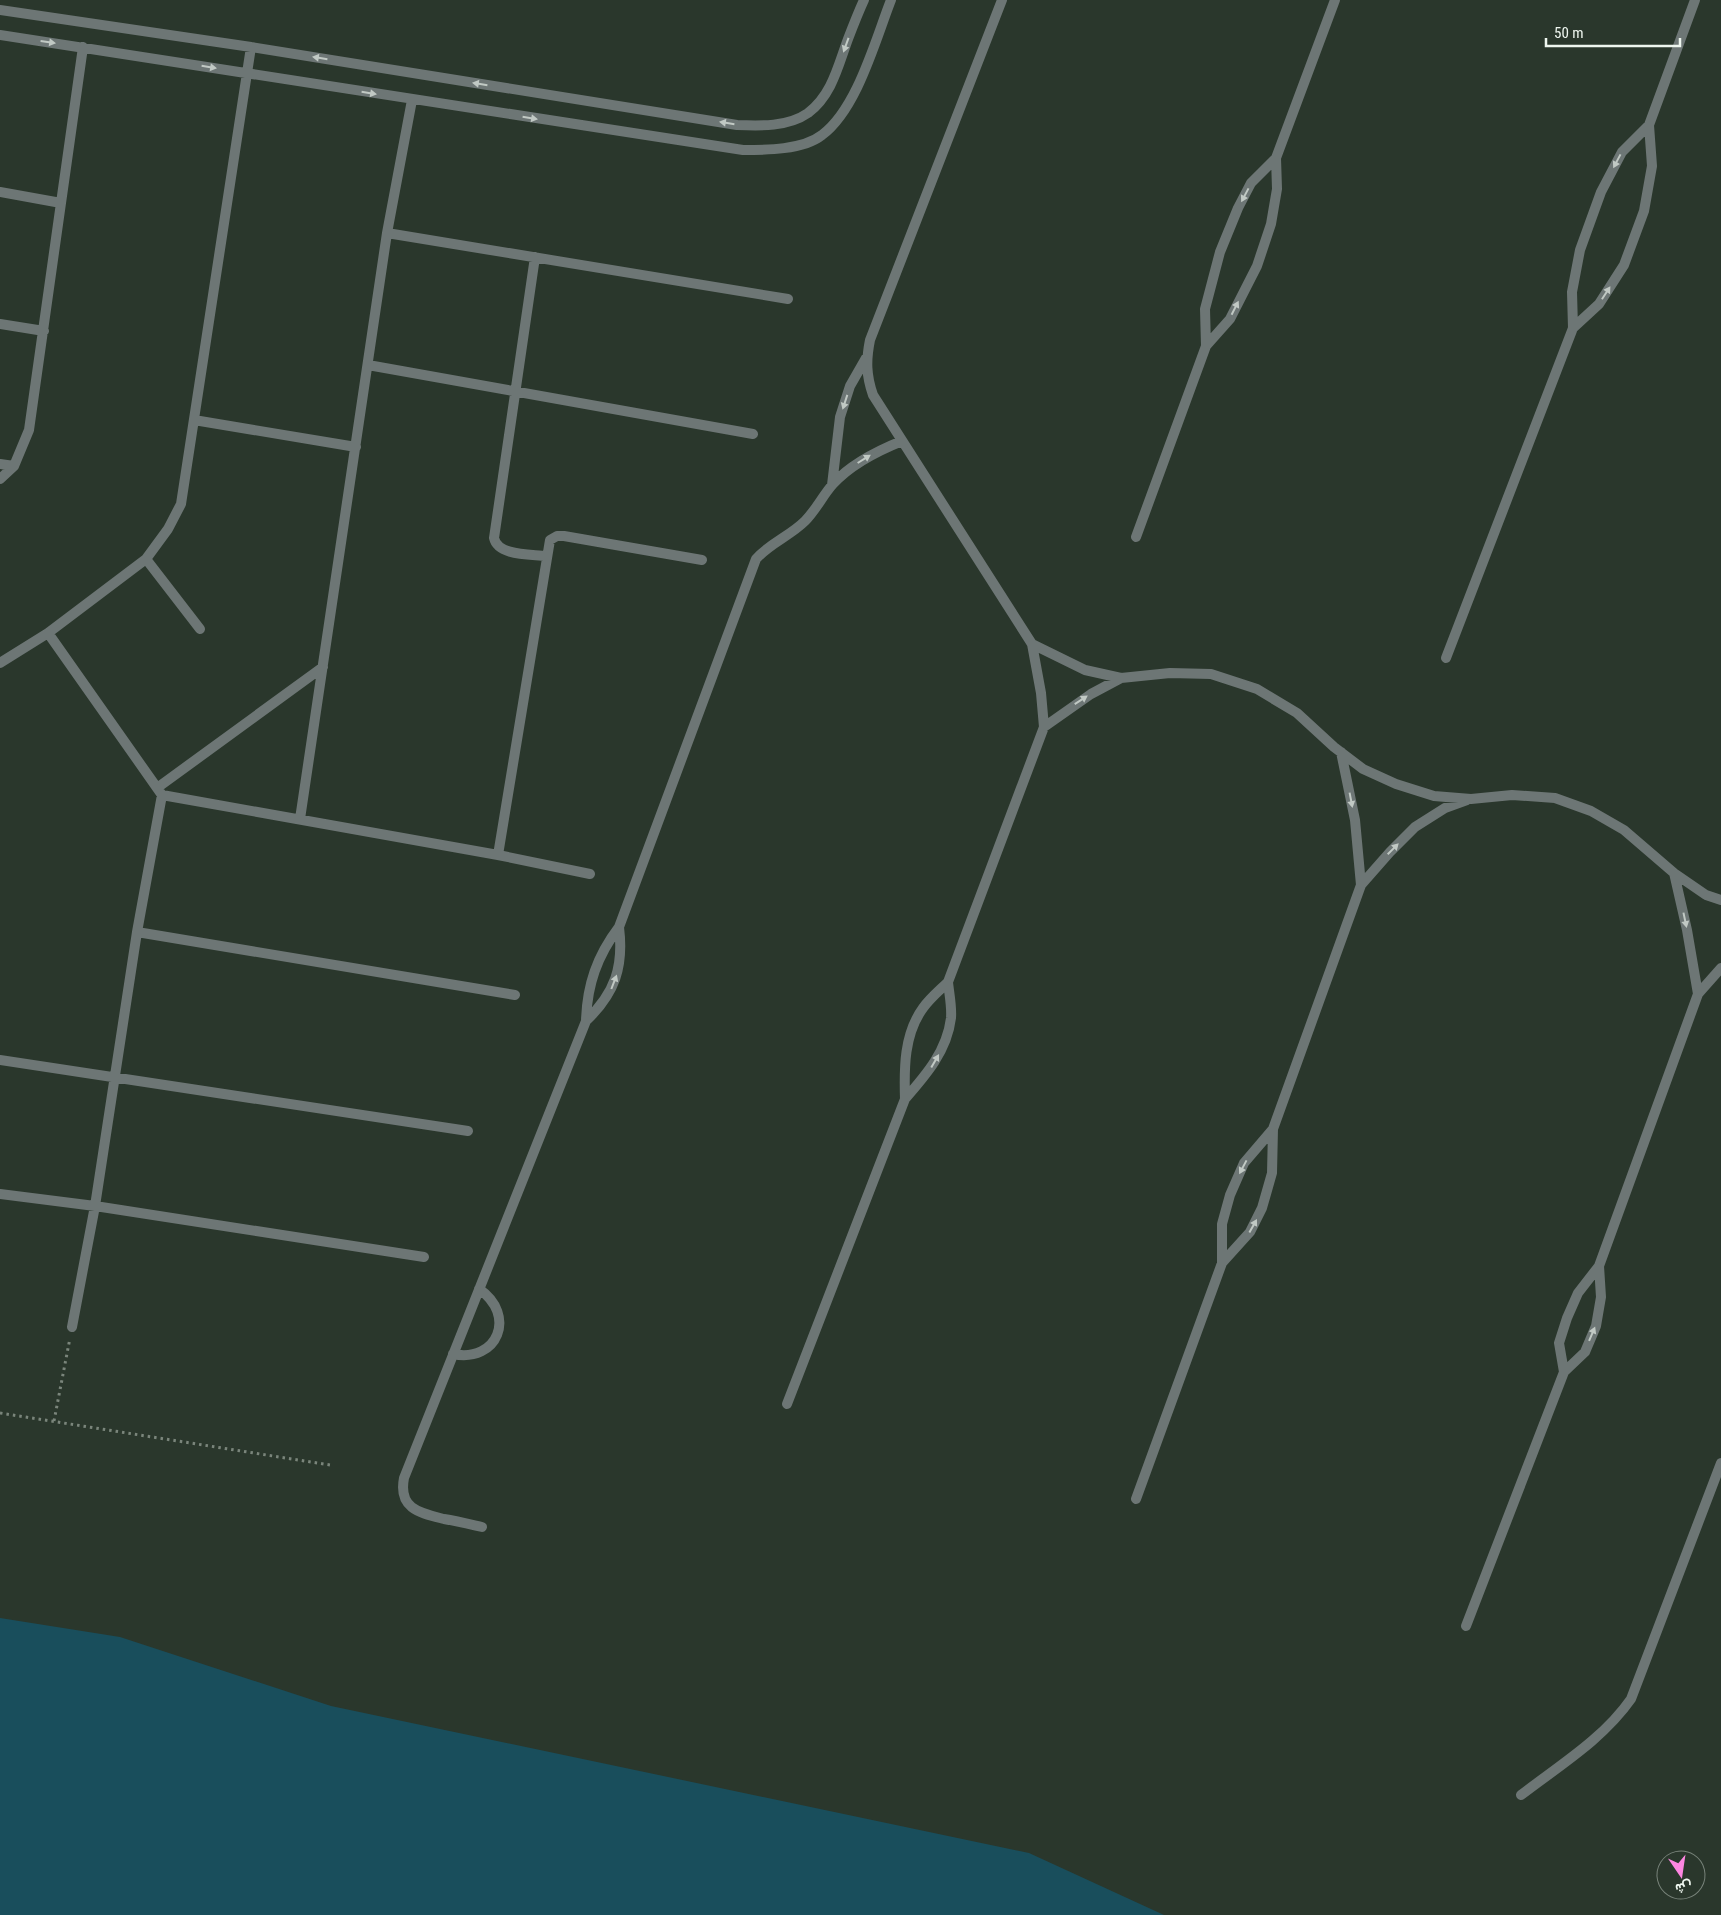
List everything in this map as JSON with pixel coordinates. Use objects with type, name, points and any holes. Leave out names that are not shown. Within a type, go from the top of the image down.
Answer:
[{"type":"lane","points":[[0,10],[251,47],[737,125],[766,126],[789,121],[807,114],[822,100],[830,87],[864,0]]},
{"type":"lane","points":[[0,35],[743,150],[771,150],[792,147],[821,136],[841,116],[857,88],[891,0]]},
{"type":"lane","points":[[905,1099],[904,1062],[910,1036],[923,1008],[948,982],[1044,727],[1041,693],[1032,644],[873,395],[867,377],[866,358],[870,340],[1002,0]]},
{"type":"lane","points":[[1206,346],[1230,318],[1257,266],[1271,224],[1278,190],[1276,158],[1335,0]]},
{"type":"lane","points":[[1573,328],[1599,304],[1624,265],[1644,212],[1652,166],[1649,125],[1695,0]]},
{"type":"lane","points":[[0,479],[14,466],[29,430],[83,47]]},
{"type":"lane","points":[[0,663],[48,633],[146,559],[168,529],[181,504],[251,47]]},
{"type":"lane","points":[[300,819],[388,233],[412,100]]},
{"type":"lane","points":[[1446,658],[1573,328],[1572,292],[1580,250],[1601,192],[1622,152],[1649,125]]},
{"type":"lane","points":[[1136,537],[1206,346],[1206,309],[1220,252],[1238,208],[1251,183],[1276,158]]},
{"type":"lane","points":[[0,192],[61,203]]},
{"type":"lane","points":[[388,233],[788,299]]},
{"type":"lane","points":[[535,258],[494,538],[495,543],[510,552],[546,556]]},
{"type":"lane","points":[[0,324],[44,331]]},
{"type":"lane","points":[[832,485],[840,417],[850,386],[866,358]]},
{"type":"lane","points":[[368,365],[516,390],[753,434]]},
{"type":"lane","points":[[194,420],[356,448]]},
{"type":"lane","points":[[482,1527],[416,1511],[410,1506],[403,1492],[404,1478],[586,1021],[587,1004],[594,971],[609,941],[619,927],[753,566],[761,554],[796,530],[806,520],[832,485],[843,474],[868,457],[902,441]]},
{"type":"lane","points":[[0,464],[14,466]]},
{"type":"lane","points":[[498,855],[550,540],[557,536],[564,536],[702,560]]},
{"type":"lane","points":[[146,559],[200,629]]},
{"type":"lane","points":[[48,633],[160,792],[590,874]]},
{"type":"lane","points":[[1032,644],[1085,670],[1121,678],[1170,673],[1211,674],[1257,688],[1297,713],[1363,769],[1396,784],[1434,796],[1470,799],[1512,795],[1556,798],[1591,811],[1624,830],[1674,873],[1706,895],[1721,900]]},
{"type":"lane","points":[[72,1327],[95,1206],[160,792],[323,668]]},
{"type":"lane","points":[[1044,727],[1083,699],[1121,678]]},
{"type":"lane","points":[[1341,752],[1355,820],[1361,885]]},
{"type":"lane","points":[[1222,1263],[1250,1232],[1262,1208],[1272,1173],[1273,1129],[1361,885],[1390,852],[1416,827],[1445,808],[1470,799]]},
{"type":"lane","points":[[1674,873],[1687,930],[1698,994]]},
{"type":"lane","points":[[586,1021],[599,1009],[616,979],[620,962],[621,944],[619,927]]},
{"type":"lane","points":[[137,932],[515,995]]},
{"type":"lane","points":[[1564,1372],[1559,1343],[1567,1318],[1578,1293],[1599,1266],[1698,994],[1721,968]]},
{"type":"lane","points":[[787,1404],[905,1099],[930,1070],[945,1045],[951,1017],[948,982]]},
{"type":"lane","points":[[0,1060],[468,1131]]},
{"type":"lane","points":[[1136,1499],[1222,1263],[1222,1224],[1230,1196],[1244,1164],[1273,1129]]},
{"type":"lane","points":[[0,1194],[95,1206],[424,1258]]},
{"type":"lane","points":[[1466,1626],[1564,1372],[1585,1352],[1596,1326],[1601,1297],[1599,1266]]},
{"type":"lane","points":[[454,1354],[463,1356],[481,1352],[489,1346],[499,1330],[500,1320],[494,1302],[479,1289]]},
{"type":"lane","points":[[1520,1794],[1598,1737],[1619,1716],[1631,1699],[1721,1463]]},
{"type":"path","points":[[54,1421],[72,1327]]},
{"type":"path","points":[[0,1413],[330,1465]]},
{"type":"water","points":[[0,1618],[120,1637],[331,1706],[1029,1853],[1164,1915],[0,1915]]}]
